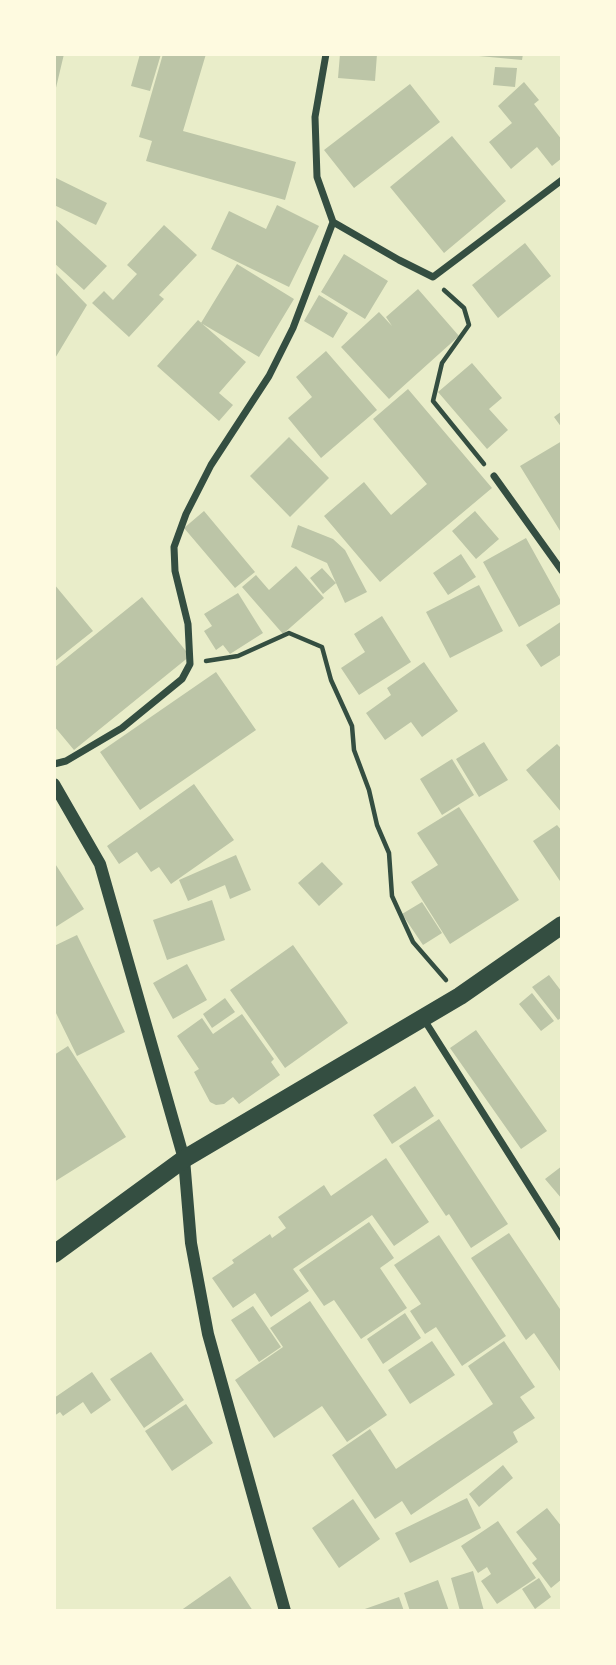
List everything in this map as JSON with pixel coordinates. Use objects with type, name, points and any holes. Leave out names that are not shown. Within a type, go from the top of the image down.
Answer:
[{"type":"main road","points":[[54,1254],[184,1158],[460,996],[562,925]]},
{"type":"street","points":[[54,764],[66,761],[122,728],[182,679],[190,664],[188,624],[175,571],[174,547],[186,514],[211,465],[268,376],[293,328],[333,222],[317,177],[315,117],[326,54]]},
{"type":"street","points":[[333,222],[433,277],[562,180]]},
{"type":"street","points":[[494,476],[562,571]]},
{"type":"street","points":[[54,785],[100,864],[184,1158],[191,1243],[208,1334],[285,1611]]},
{"type":"street","points":[[423,1018],[562,1238]]},
{"type":"path","points":[[433,277],[453,300],[464,308],[469,325],[442,363],[433,401],[494,476]]},
{"type":"path","points":[[190,664],[238,656],[289,634],[322,647],[331,680],[352,726],[354,750],[369,790],[377,825],[389,853],[392,896],[413,942],[460,996]]},
{"type":"building","points":[[54,54],[64,54],[55,92],[54,92]]},
{"type":"building","points":[[140,54],[161,54],[150,91],[131,86]]},
{"type":"building","points":[[163,54],[206,54],[183,131],[296,162],[285,200],[146,161],[152,141],[139,137]]},
{"type":"building","points":[[340,54],[377,54],[375,81],[338,78]]},
{"type":"building","points":[[479,54],[523,54],[522,60]]},
{"type":"building","points":[[495,67],[517,68],[515,87],[493,85]]},
{"type":"building","points":[[524,82],[539,100],[534,104],[562,140],[562,158],[552,166],[537,147],[511,169],[489,142],[512,123],[498,106]]},
{"type":"building","points":[[410,84],[440,122],[354,188],[324,150]]},
{"type":"building","points":[[452,136],[506,201],[444,253],[390,187]]},
{"type":"building","points":[[54,177],[107,203],[96,225],[54,205]]},
{"type":"building","points":[[277,205],[319,226],[289,287],[211,249],[229,211],[266,229]]},
{"type":"building","points":[[54,218],[107,266],[84,290],[54,263]]},
{"type":"building","points":[[164,225],[197,255],[159,295],[164,299],[129,337],[92,303],[104,291],[113,300],[137,274],[127,265]]},
{"type":"building","points":[[525,243],[551,276],[498,318],[472,285]]},
{"type":"building","points":[[344,254],[388,281],[365,319],[321,292]]},
{"type":"building","points":[[237,264],[294,299],[259,357],[201,323]]},
{"type":"building","points":[[54,271],[87,305],[54,360]]},
{"type":"building","points":[[418,289],[459,336],[389,399],[341,347],[379,312],[392,326],[386,317]]},
{"type":"building","points":[[319,295],[348,313],[333,338],[304,321]]},
{"type":"building","points":[[198,320],[246,362],[219,393],[233,405],[219,421],[157,366]]},
{"type":"building","points":[[326,351],[377,410],[321,458],[288,418],[312,397],[296,377]]},
{"type":"building","points":[[472,363],[502,398],[489,409],[508,430],[487,449],[438,392]]},
{"type":"building","points":[[408,389],[492,488],[380,582],[324,516],[364,482],[391,515],[427,484],[373,419]]},
{"type":"building","points":[[562,411],[562,428],[554,417]]},
{"type":"building","points":[[289,437],[329,478],[290,517],[250,476]]},
{"type":"building","points":[[562,441],[562,534],[520,466]]},
{"type":"building","points":[[204,511],[255,572],[235,588],[184,528]]},
{"type":"building","points":[[475,511],[499,539],[476,559],[452,531]]},
{"type":"building","points":[[298,525],[333,539],[345,550],[367,592],[345,603],[327,563],[291,547]]},
{"type":"building","points":[[526,538],[562,603],[519,627],[483,562]]},
{"type":"building","points":[[461,554],[476,577],[448,595],[433,573]]},
{"type":"building","points":[[296,566],[324,598],[283,634],[242,587],[256,575],[269,590]]},
{"type":"building","points":[[322,568],[336,583],[323,594],[310,578]]},
{"type":"building","points":[[54,584],[93,631],[54,662]]},
{"type":"building","points":[[479,585],[503,631],[450,658],[426,612]]},
{"type":"building","points":[[238,593],[263,633],[230,654],[223,645],[216,650],[204,631],[212,626],[204,614]]},
{"type":"building","points":[[142,597],[190,656],[74,750],[54,726],[54,668]]},
{"type":"building","points":[[382,616],[411,662],[359,695],[341,668],[365,652],[354,634]]},
{"type":"building","points":[[562,621],[562,654],[541,667],[526,645]]},
{"type":"building","points":[[424,662],[458,711],[422,737],[411,722],[385,740],[366,713],[391,695],[387,688]]},
{"type":"building","points":[[216,672],[256,730],[140,810],[100,752]]},
{"type":"building","points":[[484,742],[508,780],[479,797],[456,759]]},
{"type":"building","points":[[557,744],[562,749],[562,813],[526,770]]},
{"type":"building","points":[[452,759],[474,795],[442,815],[420,779]]},
{"type":"building","points":[[194,784],[234,840],[171,884],[159,867],[151,872],[137,852],[119,864],[107,846]]},
{"type":"building","points":[[459,807],[519,900],[450,944],[411,882],[438,865],[417,833]]},
{"type":"building","points":[[557,825],[562,831],[560,881],[533,841]]},
{"type":"building","points":[[236,855],[251,890],[230,899],[225,885],[188,901],[179,880]]},
{"type":"building","points":[[54,862],[84,909],[54,928]]},
{"type":"building","points":[[322,862],[343,884],[319,906],[298,883]]},
{"type":"building","points":[[212,900],[225,940],[167,960],[153,920]]},
{"type":"building","points":[[422,902],[442,933],[423,945],[402,914]]},
{"type":"building","points":[[77,935],[125,1032],[77,1056],[54,1009],[54,946]]},
{"type":"building","points":[[293,945],[348,1023],[285,1068],[230,990]]},
{"type":"building","points":[[187,964],[207,1000],[173,1019],[153,983]]},
{"type":"building","points":[[549,975],[562,992],[562,1017],[558,1020],[532,987]]},
{"type":"building","points":[[532,993],[554,1021],[541,1031],[519,1004]]},
{"type":"building","points":[[225,998],[235,1012],[212,1028],[203,1014]]},
{"type":"building","points":[[242,1014],[274,1059],[271,1062],[280,1075],[239,1104],[233,1097],[224,1104],[216,1105],[210,1102],[194,1072],[199,1069],[177,1036],[202,1018],[213,1034]]},
{"type":"building","points":[[476,1030],[547,1131],[521,1149],[450,1048]]},
{"type":"building","points":[[68,1046],[126,1137],[54,1182],[54,1055]]},
{"type":"building","points":[[415,1086],[434,1116],[392,1144],[373,1115]]},
{"type":"building","points":[[439,1119],[508,1224],[471,1248],[399,1146]]},
{"type":"building","points":[[386,1158],[429,1222],[394,1246],[372,1215],[293,1269],[309,1291],[271,1317],[255,1293],[233,1308],[212,1278],[234,1263],[232,1260],[270,1234],[272,1238],[286,1228],[278,1217],[324,1185],[331,1196]]},
{"type":"building","points":[[562,1166],[562,1199],[545,1179]]},
{"type":"building","points":[[369,1222],[394,1258],[380,1268],[407,1308],[361,1339],[334,1300],[324,1306],[299,1270]]},
{"type":"building","points":[[509,1233],[562,1312],[562,1374],[534,1333],[526,1340],[471,1258]]},
{"type":"building","points":[[439,1235],[506,1336],[462,1366],[436,1327],[425,1334],[410,1311],[421,1304],[394,1265]]},
{"type":"building","points":[[310,1301],[387,1415],[347,1442],[322,1406],[274,1438],[235,1380],[283,1347],[270,1328]]},
{"type":"building","points":[[253,1306],[281,1347],[259,1362],[231,1320]]},
{"type":"building","points":[[405,1313],[421,1338],[383,1364],[367,1339]]},
{"type":"building","points":[[432,1341],[455,1375],[410,1404],[388,1370]]},
{"type":"building","points":[[504,1341],[535,1387],[520,1397],[535,1418],[513,1432],[518,1442],[411,1515],[402,1501],[375,1519],[332,1455],[370,1429],[396,1469],[493,1404],[468,1366]]},
{"type":"building","points":[[151,1352],[184,1400],[144,1428],[110,1379]]},
{"type":"building","points":[[92,1372],[111,1400],[91,1414],[83,1402],[63,1416],[60,1412],[54,1416],[54,1398]]},
{"type":"building","points":[[186,1404],[213,1443],[172,1471],[145,1431]]},
{"type":"building","points":[[503,1465],[513,1478],[479,1507],[469,1494]]},
{"type":"building","points":[[467,1498],[481,1528],[410,1563],[395,1533]]},
{"type":"building","points":[[353,1499],[380,1539],[339,1568],[312,1528]]},
{"type":"building","points":[[547,1508],[562,1527],[562,1579],[551,1588],[532,1563],[537,1559],[516,1532]]},
{"type":"building","points":[[498,1521],[536,1578],[497,1604],[481,1581],[491,1574],[487,1567],[478,1573],[461,1546]]},
{"type":"building","points":[[473,1571],[484,1611],[460,1611],[451,1578]]},
{"type":"building","points":[[230,1576],[253,1611],[180,1611]]},
{"type":"building","points":[[539,1578],[551,1597],[535,1609],[522,1589]]},
{"type":"building","points":[[438,1580],[449,1611],[410,1611],[404,1593]]},
{"type":"building","points":[[399,1597],[404,1611],[362,1611],[362,1610]]}]
